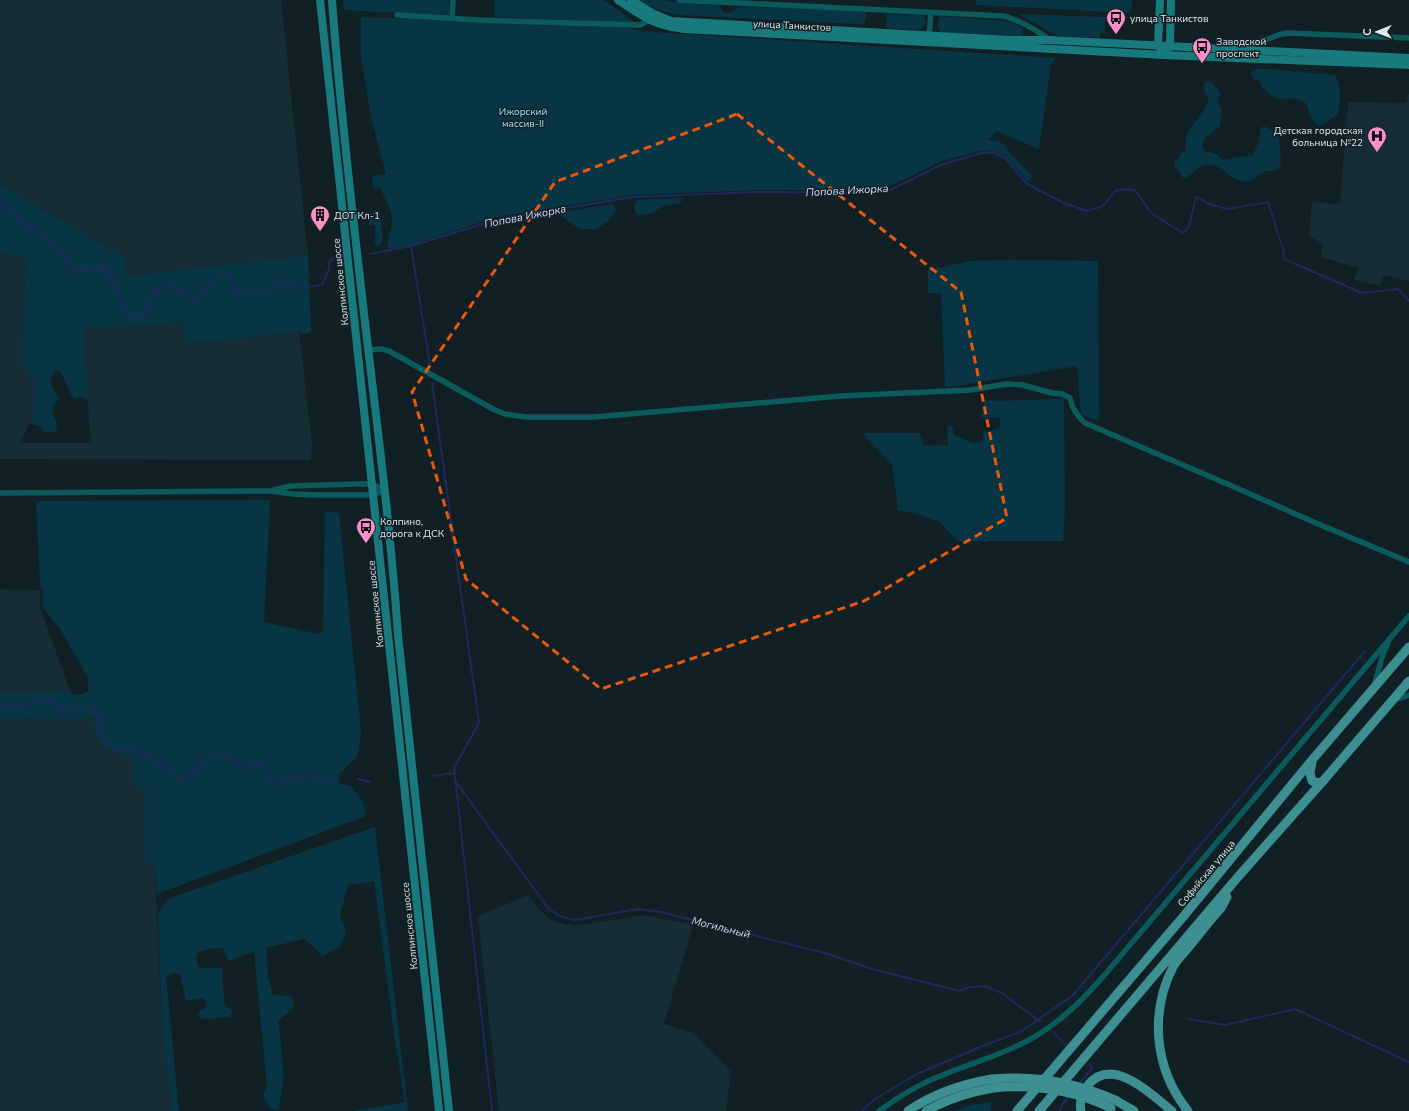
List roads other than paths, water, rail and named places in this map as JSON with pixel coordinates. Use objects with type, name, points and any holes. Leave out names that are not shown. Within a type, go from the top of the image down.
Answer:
[{"type":"main road","name":"Колпинское шоссе","points":[[320,0],[439,1111]]},
{"type":"main road","name":"Колпинское шоссе","points":[[332,0],[360,279],[385,490],[398,635],[449,1111]]},
{"type":"main road","name":"улица Танкистов","points":[[618,0],[650,20],[664,26],[684,29],[886,43],[929,39],[1050,40],[1170,46]]},
{"type":"main road","name":"улица Танкистов","points":[[631,0],[654,14],[671,21],[1164,55]]},
{"type":"main road","points":[[1160,0],[1158,45],[1164,55]]},
{"type":"main road","points":[[1164,55],[1170,46],[1171,0]]},
{"type":"main road","points":[[1170,46],[1409,58]]},
{"type":"main road","points":[[1164,55],[1409,65]]},
{"type":"main road","name":"Софийская улица","points":[[1018,1111],[1232,859],[1312,760],[1409,647]]},
{"type":"main road","points":[[1039,1111],[1237,878],[1409,681]]},
{"type":"main road","points":[[1312,760],[1310,773],[1312,781],[1319,783],[1323,781]]},
{"type":"main road","points":[[1188,1111],[1177,1096],[1162,1062],[1158,1029],[1161,1004],[1169,977],[1177,961],[1221,908],[1237,878]]},
{"type":"main road","points":[[1080,1111],[1082,1097],[1091,1082],[1101,1076],[1114,1074],[1132,1080],[1172,1111]]},
{"type":"main road","points":[[908,1111],[947,1091],[971,1083],[1054,1089],[1134,1111]]},
{"type":"main road","points":[[926,1111],[949,1100],[993,1084]]},
{"type":"street","points":[[452,0],[452,18]]},
{"type":"street","points":[[679,0],[1004,16],[1016,19],[1031,26],[1050,40]]},
{"type":"street","points":[[929,39],[931,13]]},
{"type":"street","points":[[397,15],[640,25],[650,20]]},
{"type":"street","points":[[1239,50],[1278,35],[1288,33],[1409,38]]},
{"type":"street","points":[[369,350],[381,349],[389,351],[493,409],[505,414],[526,417],[594,417],[841,396],[971,390],[999,385],[1023,384],[1052,393],[1062,394],[1070,398],[1077,416],[1085,423],[1409,562]]},
{"type":"street","points":[[270,491],[290,486],[372,484],[385,490]]},
{"type":"street","points":[[0,493],[270,491],[315,495],[373,495],[385,490]]},
{"type":"street","points":[[879,1111],[926,1082],[1026,1042],[1055,1024],[1085,998],[1409,616]]},
{"type":"street","points":[[1373,690],[1383,654],[1391,637]]},
{"type":"street","points":[[1392,701],[1409,695]]},
{"type":"waterway","name":"Попова Ижорка","points":[[370,254],[411,246],[499,219],[633,197],[757,192],[850,193],[890,190],[941,165],[981,153],[994,153],[1005,158],[1027,184],[1064,203],[1087,211],[1103,206],[1115,191],[1124,189],[1135,190],[1151,213],[1183,233],[1189,227],[1196,197],[1209,204],[1227,209],[1268,202],[1283,249],[1284,259],[1362,293],[1398,289],[1409,301]]},
{"type":"waterway","name":"Попова Ижорка","points":[[0,204],[62,251],[74,272],[104,265],[126,313],[135,318],[146,313],[153,290],[172,286],[197,302],[213,280],[227,277],[238,293],[271,291],[284,280],[289,281],[298,288],[322,285],[329,269],[329,262],[333,258]]},
{"type":"waterway","points":[[411,246],[430,365]]},
{"type":"waterway","points":[[432,383],[479,723],[454,768],[492,1111]]},
{"type":"waterway","points":[[862,1111],[875,1099],[917,1074],[1022,1031],[1073,995],[1365,651]]},
{"type":"waterway","name":"Могильный","points":[[0,708],[10,704],[24,708],[35,700],[49,702],[67,708],[92,710],[100,718],[98,731],[104,740],[116,749],[132,749],[148,755],[181,780],[188,776],[211,755],[234,759],[245,769],[258,766],[263,768],[269,781],[277,785],[289,778],[312,776],[326,781],[334,781]]},
{"type":"waterway","points":[[432,776],[455,773]]},
{"type":"waterway","points":[[358,779],[370,782]]},
{"type":"waterway","name":"Могильный","points":[[456,782],[548,908],[559,916],[575,920],[638,909],[661,912],[825,953],[872,969],[959,991],[970,987],[984,986],[1002,993],[1041,1022]]},
{"type":"waterway","points":[[1188,1019],[1225,1025],[1295,1009],[1409,1062]]},
{"type":"waterway","points":[[1053,1032],[1066,1045]]},
{"type":"waterway","points":[[1079,1084],[1093,1067],[1089,1064]]},
{"type":"waterway","points":[[1060,1111],[1061,1106],[1070,1095]]},
{"type":"place","name":"улица Танкистов","points":[[1116,35]]},
{"type":"place","name":"Заводской проспект","points":[[1202,64]]},
{"type":"place","name":"Детская городская больница №22","points":[[1377,153]]},
{"type":"place","name":"ДОТ Кл-1","points":[[320,232]]},
{"type":"place","name":"Колпино, дорога к ДСК","points":[[366,544]]},
{"type":"park label","name":"Ижорский массив-II","points":[[523,116]]}]
